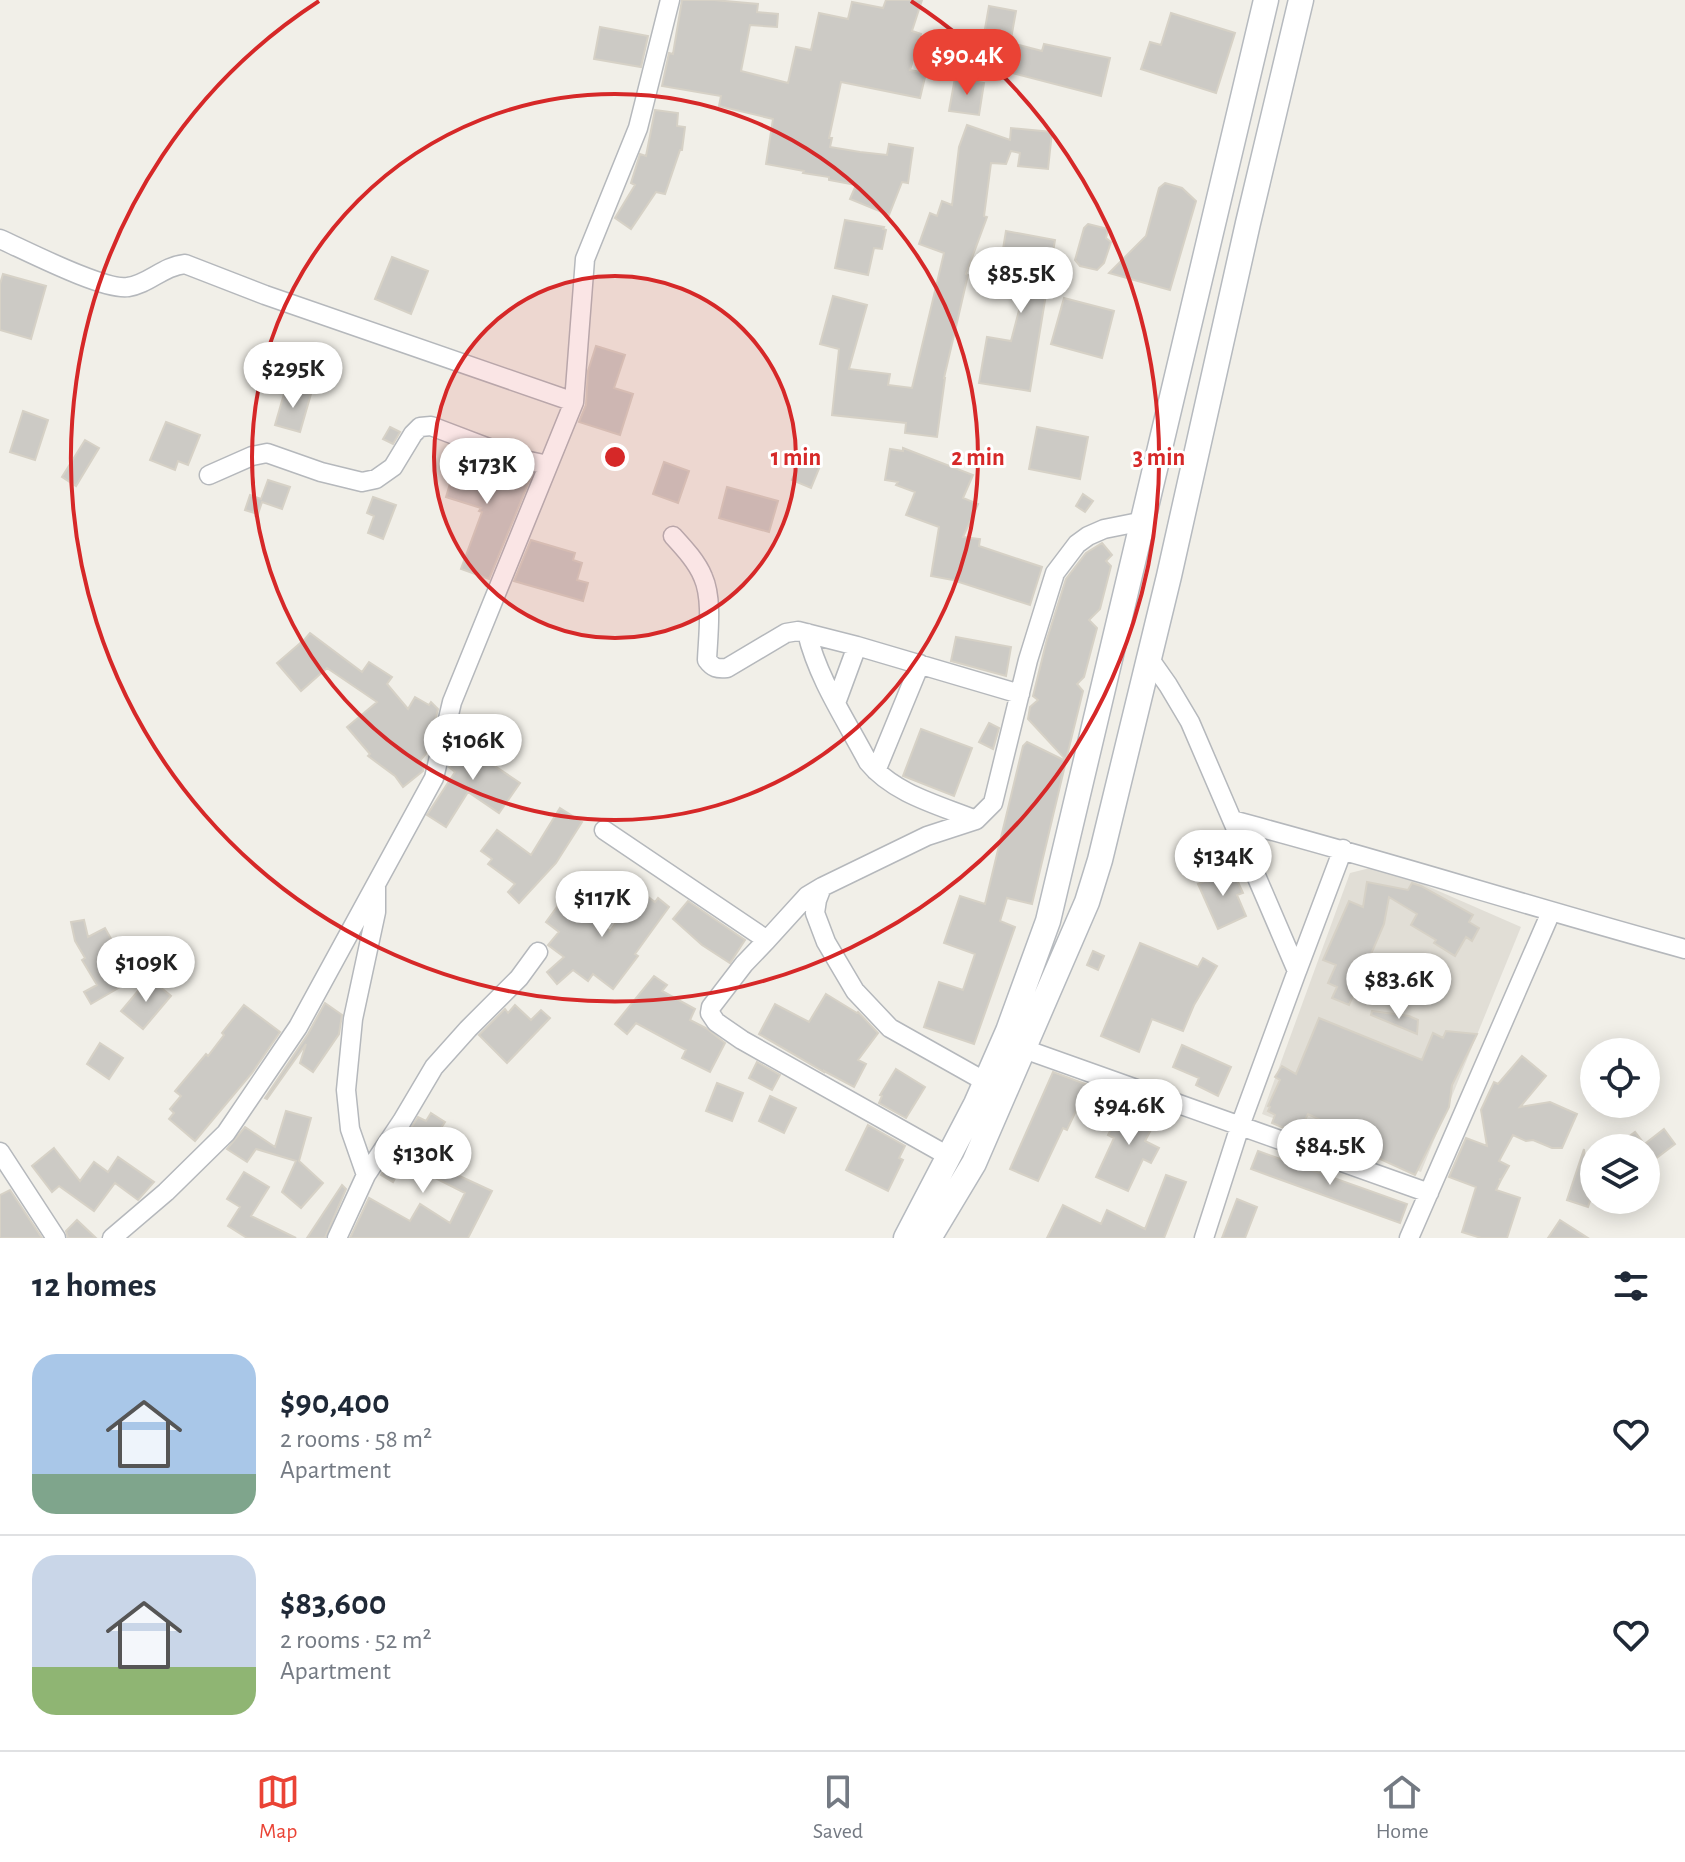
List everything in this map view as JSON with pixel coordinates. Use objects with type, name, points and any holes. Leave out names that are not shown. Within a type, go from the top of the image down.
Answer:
[{"type":"main road","points":[[906,1238],[986,1082],[1048,921],[1266,0]]},
{"type":"main road","points":[[929,1238],[974,1163],[1087,902],[1096,874],[1169,576],[1301,0]]},
{"type":"street","points":[[112,1238],[166,1192],[226,1133],[298,1027],[434,778],[452,702],[574,402],[585,259],[638,128],[670,0]]},
{"type":"street","points":[[0,239],[91,279],[124,288],[140,284],[175,265],[185,264],[265,295],[574,402]]},
{"type":"street","points":[[209,475],[252,456],[267,453],[321,472],[362,482],[376,479],[393,467],[420,427],[431,426],[515,458],[548,465]]},
{"type":"street","points":[[950,1157],[742,1040],[716,1022],[710,1013],[711,1007],[744,964],[807,896],[927,836],[976,820],[993,803],[1028,660],[1055,573],[1077,544],[1088,536],[1104,529],[1144,521]]},
{"type":"street","points":[[673,536],[691,557],[708,593],[707,660],[712,666],[727,668],[786,633],[798,631],[1020,694]]},
{"type":"street","points":[[807,633],[812,655],[836,703],[876,771],[905,791],[976,820]]},
{"type":"street","points":[[836,703],[857,646]]},
{"type":"street","points":[[1149,658],[1190,722],[1297,971]]},
{"type":"street","points":[[876,771],[920,664]]},
{"type":"street","points":[[1232,820],[1343,849],[1685,949]]},
{"type":"street","points":[[604,830],[767,940]]},
{"type":"street","points":[[1204,1238],[1240,1126],[1343,849]]},
{"type":"street","points":[[366,1175],[350,1129],[346,1090],[353,1019],[376,912],[376,884]]},
{"type":"street","points":[[822,887],[815,913],[826,942],[855,991],[890,1028],[986,1082]]},
{"type":"street","points":[[1409,1238],[1551,912]]},
{"type":"street","points":[[337,1238],[366,1175],[434,1067],[519,978],[538,952]]},
{"type":"street","points":[[1024,1049],[1429,1193]]},
{"type":"street","points":[[0,1152],[56,1238]]},
{"type":"shaded area","points":[[1374,867],[1388,869],[1521,927],[1421,1172],[1262,1114],[1350,873]]},
{"type":"building","points":[[682,0],[758,4],[757,12],[778,14],[777,27],[750,25],[741,71],[788,83],[796,47],[811,50],[819,13],[848,19],[852,2],[883,8],[886,0],[922,0],[912,31],[921,34],[910,70],[926,73],[920,98],[841,82],[829,138],[832,138],[830,147],[860,152],[887,155],[889,144],[913,148],[908,183],[902,182],[889,215],[850,199],[856,185],[766,164],[773,119],[719,106],[721,96],[662,86],[669,53],[673,54]]},
{"type":"building","points":[[989,6],[1016,11],[1009,50],[982,46]]},
{"type":"building","points":[[1171,13],[1235,33],[1216,93],[1141,69],[1150,42],[1161,45]]},
{"type":"building","points":[[600,27],[648,36],[641,67],[594,59]]},
{"type":"building","points":[[1044,44],[1110,58],[1101,96],[1012,73],[1019,45],[1042,51]]},
{"type":"building","points":[[955,78],[984,83],[979,115],[949,111]]},
{"type":"building","points":[[655,110],[678,113],[677,126],[685,127],[682,150],[665,194],[656,192],[631,229],[615,218],[635,185],[631,183],[640,154],[646,156]]},
{"type":"building","points":[[967,125],[1010,140],[1011,128],[1052,132],[1048,169],[1018,166],[1020,153],[1011,151],[1006,164],[991,163],[984,216],[987,217],[966,274],[944,378],[937,437],[905,433],[906,423],[832,415],[839,349],[820,344],[833,296],[867,305],[849,369],[890,374],[888,385],[912,388],[944,253],[919,244],[930,213],[937,216],[942,201],[952,205],[959,147]]},
{"type":"building","points":[[1165,183],[1182,188],[1196,201],[1170,290],[1109,273],[1146,236],[1159,188]]},
{"type":"building","points":[[845,220],[884,227],[886,230],[882,249],[874,248],[868,275],[835,268]]},
{"type":"building","points":[[1088,224],[1108,229],[1106,238],[1111,242],[1104,263],[1097,270],[1080,266],[1075,260],[1084,228]]},
{"type":"building","points":[[1006,231],[1055,240],[1030,391],[979,383],[987,337],[1011,341],[1029,272],[1000,267]]},
{"type":"building","points":[[392,257],[428,271],[411,314],[375,299]]},
{"type":"building","points":[[3,274],[46,286],[31,339],[0,330],[0,284]]},
{"type":"building","points":[[1064,298],[1114,311],[1102,358],[1051,344]]},
{"type":"building","points":[[596,346],[625,355],[614,388],[633,394],[620,435],[579,422],[586,405],[588,371]]},
{"type":"building","points":[[286,387],[311,394],[300,432],[275,425]]},
{"type":"building","points":[[23,411],[48,420],[35,460],[10,452]]},
{"type":"building","points":[[166,422],[200,435],[188,465],[178,461],[175,470],[150,460]]},
{"type":"building","points":[[390,427],[400,432],[393,444],[383,439]]},
{"type":"building","points":[[1037,427],[1088,437],[1080,479],[1029,469]]},
{"type":"building","points":[[85,440],[99,448],[76,486],[62,477]]},
{"type":"building","points":[[903,448],[973,475],[963,498],[978,504],[963,537],[980,539],[979,546],[1042,567],[1030,605],[931,576],[939,527],[906,515],[915,492],[896,485],[898,482],[885,480],[890,449],[903,451]]},
{"type":"building","points":[[460,450],[532,474],[489,579],[461,569],[482,512],[479,511],[481,508],[446,497]]},
{"type":"building","points":[[801,458],[820,466],[811,488],[792,480]]},
{"type":"building","points":[[664,462],[689,471],[678,503],[653,494]]},
{"type":"building","points":[[268,480],[290,487],[282,509],[262,502],[258,514],[245,510],[250,495],[261,499]]},
{"type":"building","points":[[727,487],[778,501],[769,532],[719,518]]},
{"type":"building","points":[[1083,494],[1093,501],[1085,512],[1076,506]]},
{"type":"building","points":[[373,497],[396,505],[383,539],[368,533],[374,516],[367,513]]},
{"type":"building","points":[[531,540],[575,553],[573,560],[582,563],[577,580],[588,583],[583,601],[514,581]]},
{"type":"building","points":[[1102,543],[1112,555],[1106,561],[1111,566],[1100,609],[1089,620],[1097,628],[1084,677],[1077,684],[1083,691],[1066,760],[1028,719],[1030,707],[1038,700],[1033,696],[1066,579],[1086,553]]},
{"type":"building","points":[[310,633],[362,672],[369,662],[392,677],[387,684],[408,709],[415,697],[429,705],[431,702],[438,709],[434,725],[429,730],[432,733],[428,751],[420,761],[423,771],[403,787],[395,776],[368,756],[370,754],[347,727],[377,702],[327,668],[301,691],[277,663]]},
{"type":"building","points":[[956,637],[1011,647],[1006,676],[951,661]]},
{"type":"building","points":[[989,723],[999,728],[993,749],[979,742]]},
{"type":"building","points":[[921,729],[972,748],[954,796],[903,776]]},
{"type":"building","points":[[467,735],[486,748],[483,752],[498,762],[495,766],[520,783],[499,813],[468,792],[446,827],[427,815],[455,772],[449,767],[455,758],[452,756]]},
{"type":"building","points":[[1027,742],[1066,761],[1032,904],[1007,898],[1000,921],[1015,927],[974,1044],[924,1027],[939,982],[963,990],[975,954],[944,943],[960,896],[985,904],[1023,746]]},
{"type":"building","points":[[560,808],[582,822],[556,863],[519,903],[508,892],[515,884],[488,864],[492,859],[481,851],[497,830],[531,855]]},
{"type":"building","points":[[1232,869],[1243,893],[1237,895],[1246,916],[1218,929],[1198,884]]},
{"type":"building","points":[[1367,882],[1408,890],[1412,883],[1421,886],[1473,915],[1469,922],[1479,928],[1472,941],[1466,937],[1455,956],[1411,925],[1417,914],[1389,897],[1384,924],[1349,1005],[1332,998],[1337,987],[1328,983],[1336,965],[1323,960],[1349,901],[1363,907]]},
{"type":"building","points":[[639,890],[655,902],[658,898],[669,907],[613,989],[593,974],[588,981],[573,970],[557,984],[547,972],[564,957],[548,945],[559,932],[546,922],[565,896],[610,931]]},
{"type":"building","points":[[688,901],[745,940],[730,963],[702,945],[673,919]]},
{"type":"building","points":[[84,920],[88,937],[105,928],[134,979],[91,1004],[84,992],[97,985],[82,960],[85,958],[75,941],[71,922]]},
{"type":"building","points":[[1140,943],[1198,967],[1203,958],[1217,966],[1183,1031],[1152,1019],[1139,1052],[1101,1036]]},
{"type":"building","points":[[1093,951],[1104,956],[1098,970],[1087,965]]},
{"type":"building","points":[[654,976],[667,985],[662,991],[695,1009],[690,1020],[725,1043],[710,1072],[682,1058],[686,1050],[636,1023],[627,1034],[615,1024]]},
{"type":"building","points":[[149,978],[171,996],[143,1029],[121,1011]]},
{"type":"building","points":[[826,994],[858,1012],[878,1033],[858,1060],[866,1064],[854,1087],[759,1034],[775,1004],[809,1022]]},
{"type":"building","points":[[325,1003],[342,1015],[339,1034],[313,1072],[300,1063],[306,1044],[265,1098],[308,1034]]},
{"type":"building","points":[[244,1005],[280,1032],[252,1073],[195,1141],[169,1119],[174,1113],[170,1109],[181,1096],[175,1091],[206,1054],[208,1056]]},
{"type":"building","points":[[515,1005],[531,1020],[541,1010],[550,1018],[507,1063],[479,1035],[505,1009],[508,1013]]},
{"type":"building","points":[[1372,1011],[1418,1020],[1417,1034],[1371,1015]]},
{"type":"building","points":[[1319,1018],[1422,1060],[1433,1033],[1443,1038],[1446,1031],[1477,1034],[1452,1085],[1449,1107],[1415,1175],[1343,1142],[1329,1140],[1331,1125],[1308,1114],[1298,1134],[1272,1123],[1275,1115],[1268,1111],[1268,1106],[1280,1080],[1275,1077],[1282,1066],[1296,1074]]},
{"type":"building","points":[[100,1043],[123,1058],[109,1079],[87,1064]]},
{"type":"building","points":[[1182,1045],[1231,1067],[1218,1096],[1196,1085],[1199,1078],[1173,1067]]},
{"type":"building","points":[[1522,1056],[1546,1076],[1520,1107],[1550,1102],[1577,1114],[1562,1148],[1552,1148],[1513,1135],[1499,1161],[1509,1166],[1496,1190],[1520,1198],[1507,1238],[1481,1238],[1462,1232],[1476,1187],[1449,1177],[1466,1138],[1487,1146],[1481,1110],[1494,1082],[1498,1084]]},
{"type":"building","points":[[757,1062],[780,1075],[772,1090],[749,1078]]},
{"type":"building","points":[[896,1069],[925,1087],[906,1118],[879,1103],[880,1095]]},
{"type":"building","points":[[1053,1072],[1088,1085],[1038,1181],[1010,1169]]},
{"type":"building","points":[[717,1083],[743,1093],[732,1121],[706,1111]]},
{"type":"building","points":[[770,1096],[796,1108],[784,1133],[759,1121]]},
{"type":"building","points":[[1136,1102],[1159,1115],[1145,1141],[1159,1148],[1151,1163],[1143,1159],[1128,1191],[1096,1177],[1114,1138],[1108,1135],[1122,1108],[1131,1112]]},
{"type":"building","points":[[286,1111],[311,1118],[299,1161],[323,1183],[301,1208],[282,1192],[296,1161],[256,1149],[247,1162],[227,1149],[245,1127],[275,1147]]},
{"type":"building","points":[[431,1113],[445,1122],[427,1149],[431,1150],[427,1161],[492,1191],[468,1238],[350,1238],[369,1198],[410,1221],[420,1204],[450,1223],[465,1193],[410,1162],[393,1182],[381,1175],[418,1117],[426,1121]]},
{"type":"building","points":[[868,1125],[905,1146],[899,1158],[903,1160],[888,1191],[846,1170]]},
{"type":"building","points":[[1664,1129],[1675,1144],[1660,1155],[1660,1134],[1658,1134]]},
{"type":"building","points":[[54,1148],[80,1181],[94,1162],[108,1172],[118,1157],[154,1182],[138,1200],[115,1183],[94,1211],[59,1186],[52,1192],[32,1166]]},
{"type":"building","points":[[1258,1151],[1407,1204],[1400,1223],[1251,1169]]},
{"type":"building","points":[[1580,1161],[1580,1204],[1567,1200]]},
{"type":"building","points":[[244,1172],[269,1187],[251,1216],[296,1238],[247,1238],[228,1226],[240,1207],[227,1199]]},
{"type":"building","points":[[1166,1175],[1186,1182],[1164,1238],[1047,1238],[1063,1205],[1101,1224],[1107,1210],[1145,1229]]},
{"type":"building","points":[[342,1185],[346,1189],[325,1238],[307,1238]]},
{"type":"building","points":[[10,1190],[42,1238],[0,1238],[0,1195]]},
{"type":"building","points":[[1237,1199],[1257,1207],[1245,1238],[1222,1238]]},
{"type":"building","points":[[77,1220],[96,1238],[68,1238],[66,1231]]},
{"type":"building","points":[[1560,1220],[1588,1238],[1548,1238]]}]
